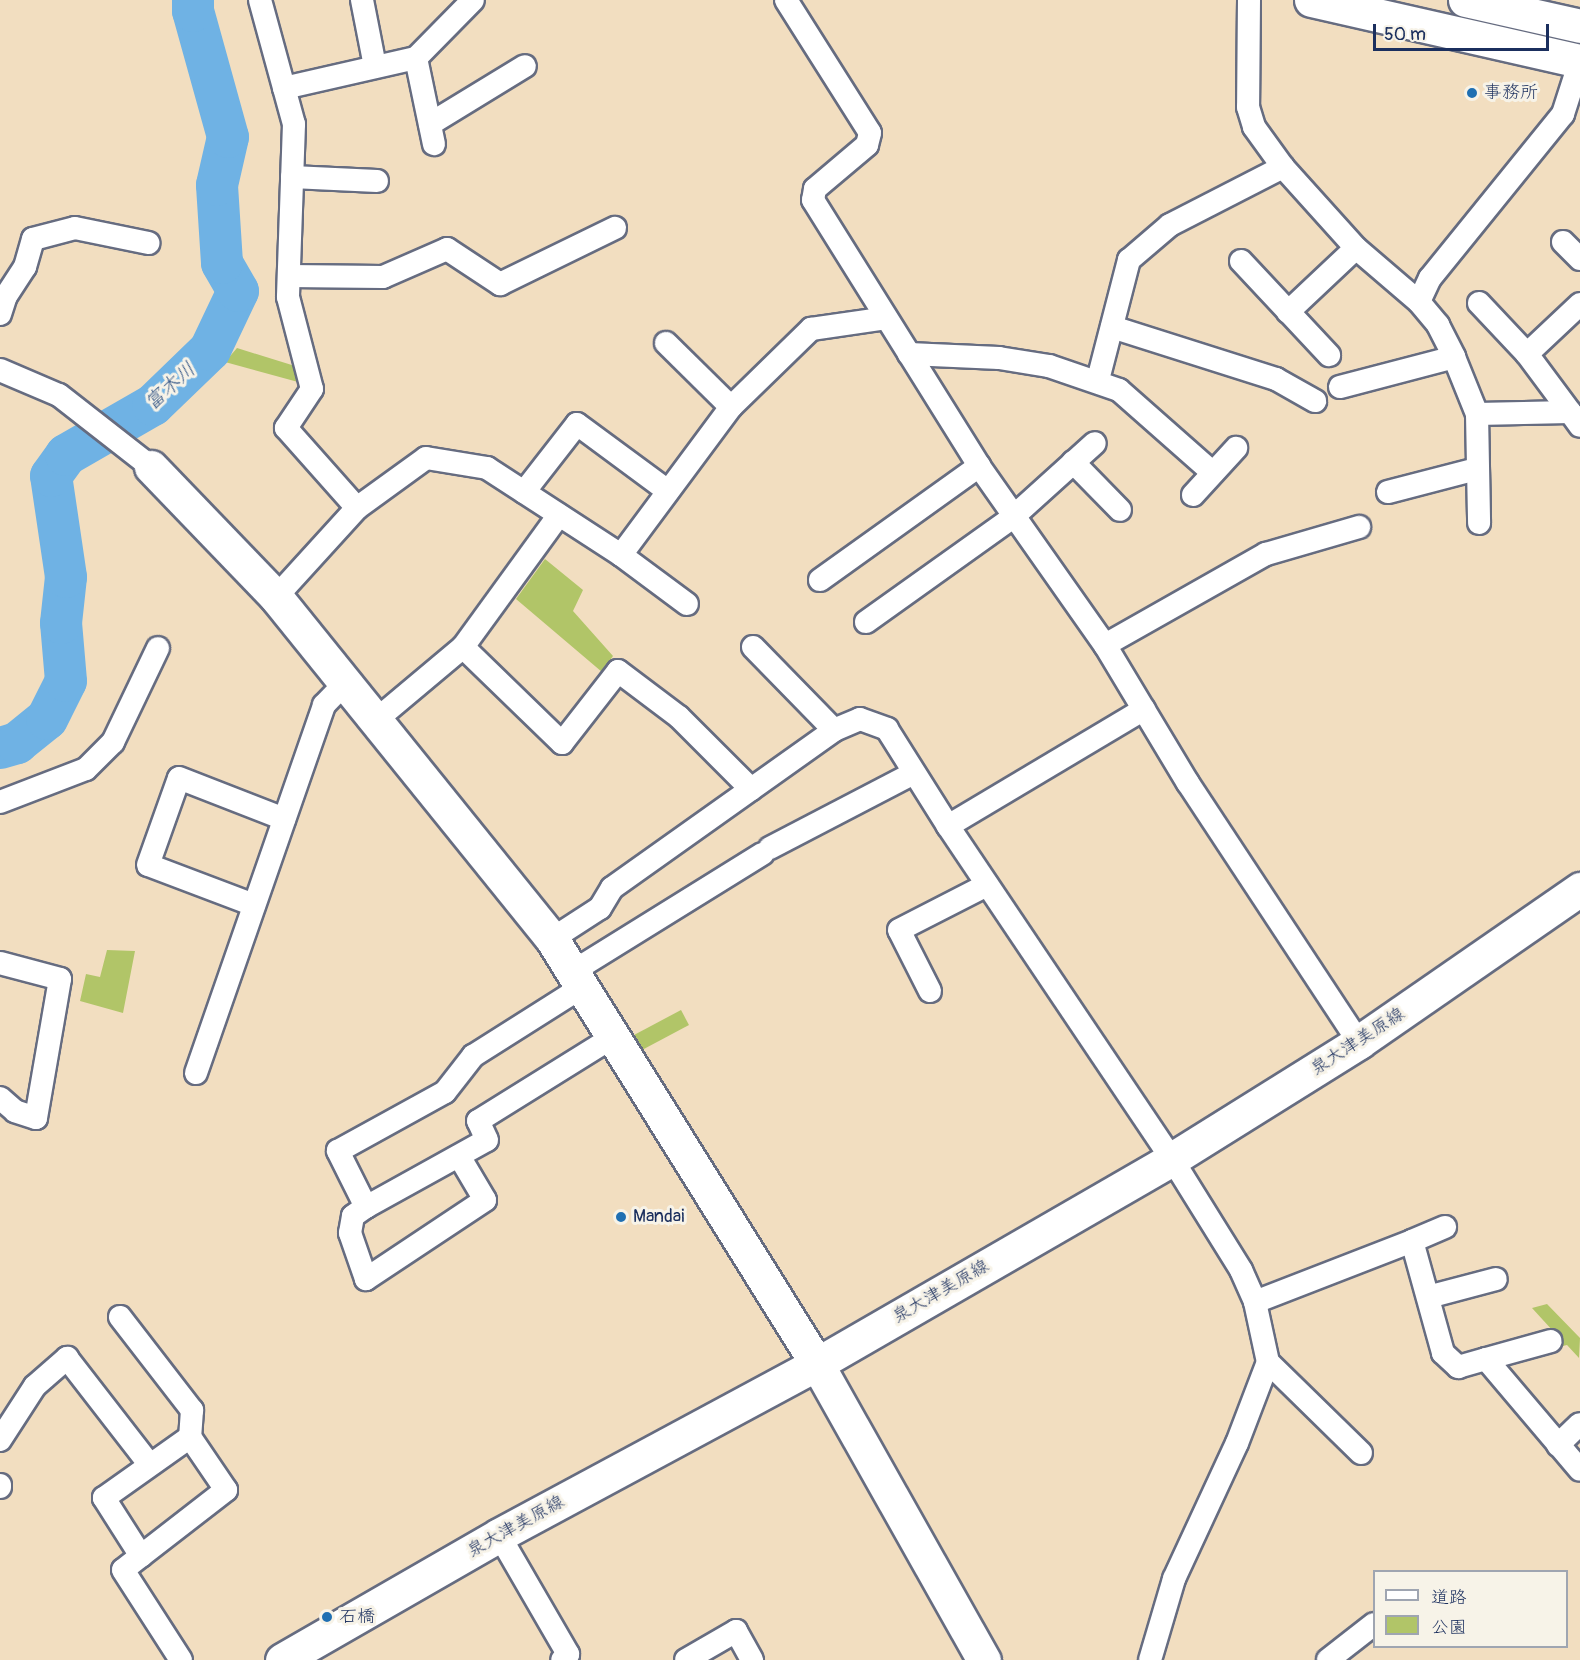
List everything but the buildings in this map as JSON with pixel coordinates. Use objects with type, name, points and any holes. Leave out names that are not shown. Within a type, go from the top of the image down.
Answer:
[{"type":"main road","points":[[1465,0],[1580,26]]},
{"type":"main road","points":[[1323,2],[1580,61]]},
{"type":"main road","points":[[151,467],[276,597],[552,939],[817,1364],[984,1660]]},
{"type":"main road","name":"泉大津美原線","points":[[282,1660],[499,1535],[817,1364],[1172,1159],[1359,1042],[1580,889]]},
{"type":"street","points":[[260,0],[294,124],[288,297],[312,389],[286,428],[357,508]]},
{"type":"street","points":[[362,0],[375,66]]},
{"type":"street","points":[[284,88],[416,58],[473,0]]},
{"type":"street","points":[[786,0],[870,133],[867,145],[815,189],[813,200],[979,466],[1106,645],[1143,709],[1359,1042]]},
{"type":"street","points":[[1249,0],[1248,107],[1254,127],[1284,167],[1356,248],[1419,302],[1438,325],[1454,357],[1477,414],[1479,523]]},
{"type":"street","points":[[416,58],[432,134],[525,66]]},
{"type":"street","points":[[1419,302],[1430,278],[1563,114],[1580,61]]},
{"type":"street","points":[[1100,372],[1129,260],[1170,225],[1284,167]]},
{"type":"street","points":[[292,177],[376,181]]},
{"type":"street","points":[[0,314],[6,296],[25,267],[33,238],[75,228],[148,243]]},
{"type":"street","points":[[289,276],[383,277],[447,249],[500,284],[615,228]]},
{"type":"street","points":[[1563,242],[1580,259]]},
{"type":"street","points":[[1288,312],[1356,248]]},
{"type":"street","points":[[1241,261],[1329,355]]},
{"type":"street","points":[[1479,303],[1527,354],[1575,419]]},
{"type":"street","points":[[1527,354],[1580,304]]},
{"type":"street","points":[[621,555],[731,407],[811,329],[886,318]]},
{"type":"street","points":[[1112,327],[1276,379],[1314,400]]},
{"type":"street","points":[[666,343],[731,407]]},
{"type":"street","points":[[909,354],[999,358],[1050,366],[1119,390],[1213,473]]},
{"type":"street","points":[[1340,387],[1454,357]]},
{"type":"street","points":[[0,370],[59,395],[151,467]]},
{"type":"street","points":[[1477,414],[1575,419]]},
{"type":"street","points":[[525,492],[577,424],[668,491]]},
{"type":"street","points":[[866,622],[1013,517],[1095,443]]},
{"type":"street","points":[[1193,495],[1236,448]]},
{"type":"street","points":[[276,597],[357,508],[426,458],[487,468],[621,555],[687,604]]},
{"type":"street","points":[[1073,462],[1120,510]]},
{"type":"street","points":[[820,580],[979,466]]},
{"type":"street","points":[[1388,492],[1477,469]]},
{"type":"street","points":[[376,720],[463,647],[559,515]]},
{"type":"street","points":[[1106,645],[1266,554],[1359,527]]},
{"type":"street","points":[[463,647],[562,742],[618,671],[679,717],[751,789]]},
{"type":"street","points":[[753,647],[834,730]]},
{"type":"street","points":[[0,802],[86,769],[113,742],[158,648]]},
{"type":"street","points":[[196,1073],[324,705],[346,682]]},
{"type":"street","points":[[948,826],[1143,709]]},
{"type":"street","points":[[552,939],[600,908],[612,888],[834,730],[860,719],[887,729],[987,885],[1172,1159],[1241,1270],[1255,1302],[1268,1362],[1237,1443],[1174,1579],[1155,1656]]},
{"type":"street","points":[[366,1207],[338,1151],[445,1092],[473,1056],[577,980],[766,851],[914,773]]},
{"type":"street","points":[[255,905],[148,865],[179,778],[284,819]]},
{"type":"street","points":[[930,991],[899,930],[987,885]]},
{"type":"street","points":[[0,963],[60,979],[36,1118],[15,1111],[0,1098]]},
{"type":"street","points":[[459,1155],[485,1200],[366,1279],[350,1233],[353,1216],[366,1207],[459,1155],[487,1140],[478,1121],[613,1037]]},
{"type":"street","points":[[1255,1302],[1445,1227]]},
{"type":"street","points":[[1413,1241],[1443,1353],[1458,1367],[1551,1341]]},
{"type":"street","points":[[1428,1297],[1496,1279]]},
{"type":"street","points":[[120,1317],[192,1410],[190,1437],[226,1490],[123,1570],[181,1660]]},
{"type":"street","points":[[0,1440],[35,1386],[67,1358],[150,1465]]},
{"type":"street","points":[[1486,1359],[1580,1470]]},
{"type":"street","points":[[1268,1362],[1361,1453]]},
{"type":"street","points":[[1558,1445],[1580,1424]]},
{"type":"street","points":[[141,1556],[104,1498],[190,1437]]},
{"type":"street","points":[[499,1535],[567,1658]]},
{"type":"street","points":[[1328,1660],[1373,1625]]},
{"type":"street","points":[[686,1660],[736,1631],[752,1660]]},
{"type":"green space","points":[[237,348],[295,366],[298,382],[225,362]]},
{"type":"green space","points":[[545,559],[583,590],[573,611],[613,656],[602,672],[516,599]]},
{"type":"green space","points":[[107,950],[135,951],[123,1013],[80,1001],[86,974],[100,977]]},
{"type":"green space","points":[[681,1010],[689,1025],[638,1052],[630,1037]]},
{"type":"green space","points":[[1547,1304],[1580,1338],[1579,1358],[1567,1345],[1554,1348],[1553,1331],[1532,1308]]},
{"type":"waterway","name":"富木川","points":[[0,748],[17,743],[47,719],[66,681],[61,623],[66,577],[51,476],[66,455],[153,405],[210,350],[238,291],[222,263],[217,185],[228,137],[193,11],[193,0]]},
{"type":"place","name":"事務所","points":[[1472,93]]},
{"type":"place","name":"Mandai","points":[[621,1217]]},
{"type":"place","name":"石橋","points":[[327,1617]]}]
